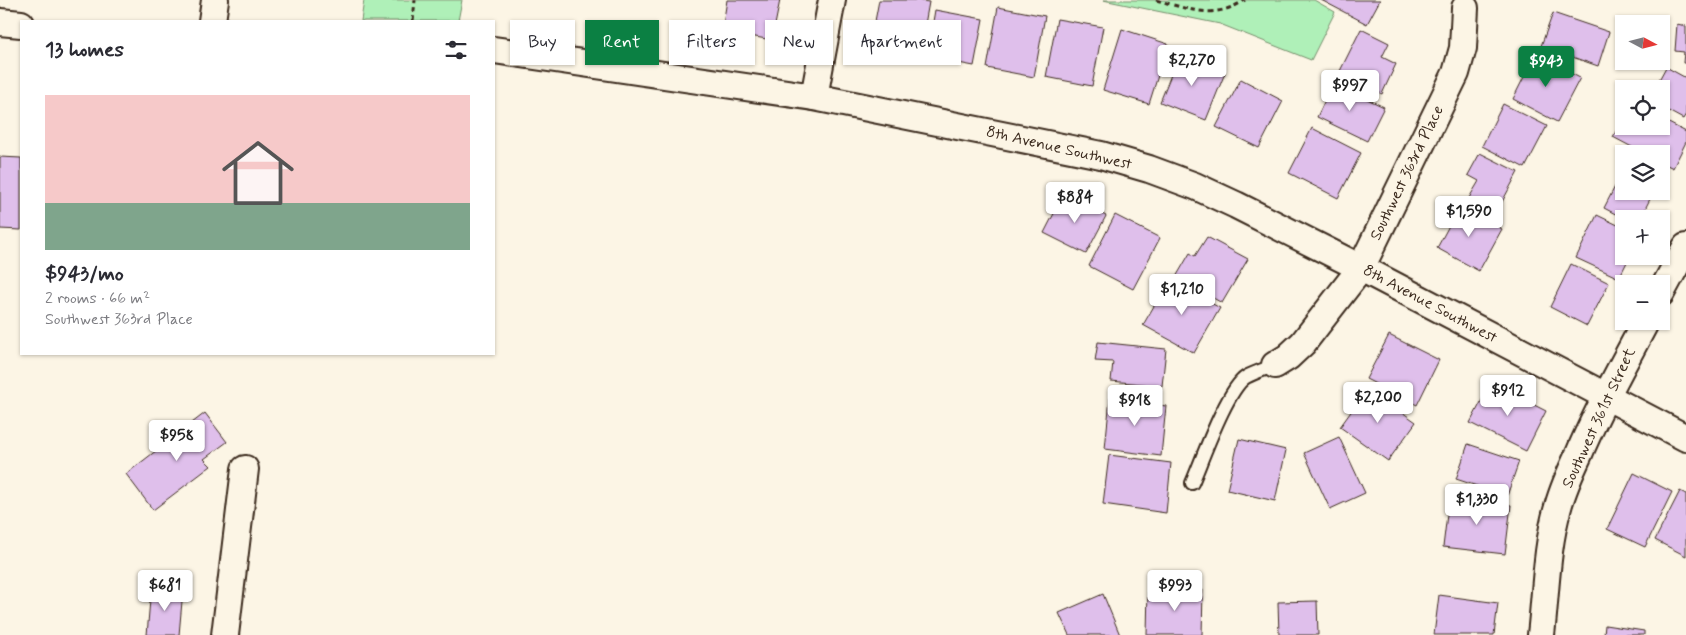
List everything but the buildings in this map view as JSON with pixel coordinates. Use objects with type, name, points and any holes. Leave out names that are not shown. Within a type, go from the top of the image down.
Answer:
[{"type":"street","points":[[212,20],[215,0]]},
{"type":"street","points":[[814,97],[832,0]]},
{"type":"street","name":"Southwest 363rd Place","points":[[1275,365],[1288,357],[1303,343],[1361,268],[1456,73],[1463,48],[1469,4]]},
{"type":"street","points":[[0,22],[20,24]]},
{"type":"street","name":"8th Avenue Southwest","points":[[495,50],[814,97],[1101,155],[1149,169],[1195,186],[1236,205],[1361,268],[1686,438]]},
{"type":"street","points":[[1670,276],[1686,247]]},
{"type":"street","name":"Southwest 361st Street","points":[[1541,635],[1549,546],[1558,506],[1570,474],[1606,396],[1641,330]]},
{"type":"street","points":[[225,635],[245,469]]},
{"type":"lane","points":[[1192,483],[1224,406],[1235,390],[1245,378],[1275,365]]},
{"type":"path","points":[[413,20],[415,0]]},
{"type":"path","points":[[1156,0],[1205,12],[1225,11],[1245,0]]},
{"type":"green space","points":[[364,0],[462,0],[458,20],[361,20]]},
{"type":"green space","points":[[1103,0],[1314,0],[1335,12],[1311,60],[1220,24]]}]
